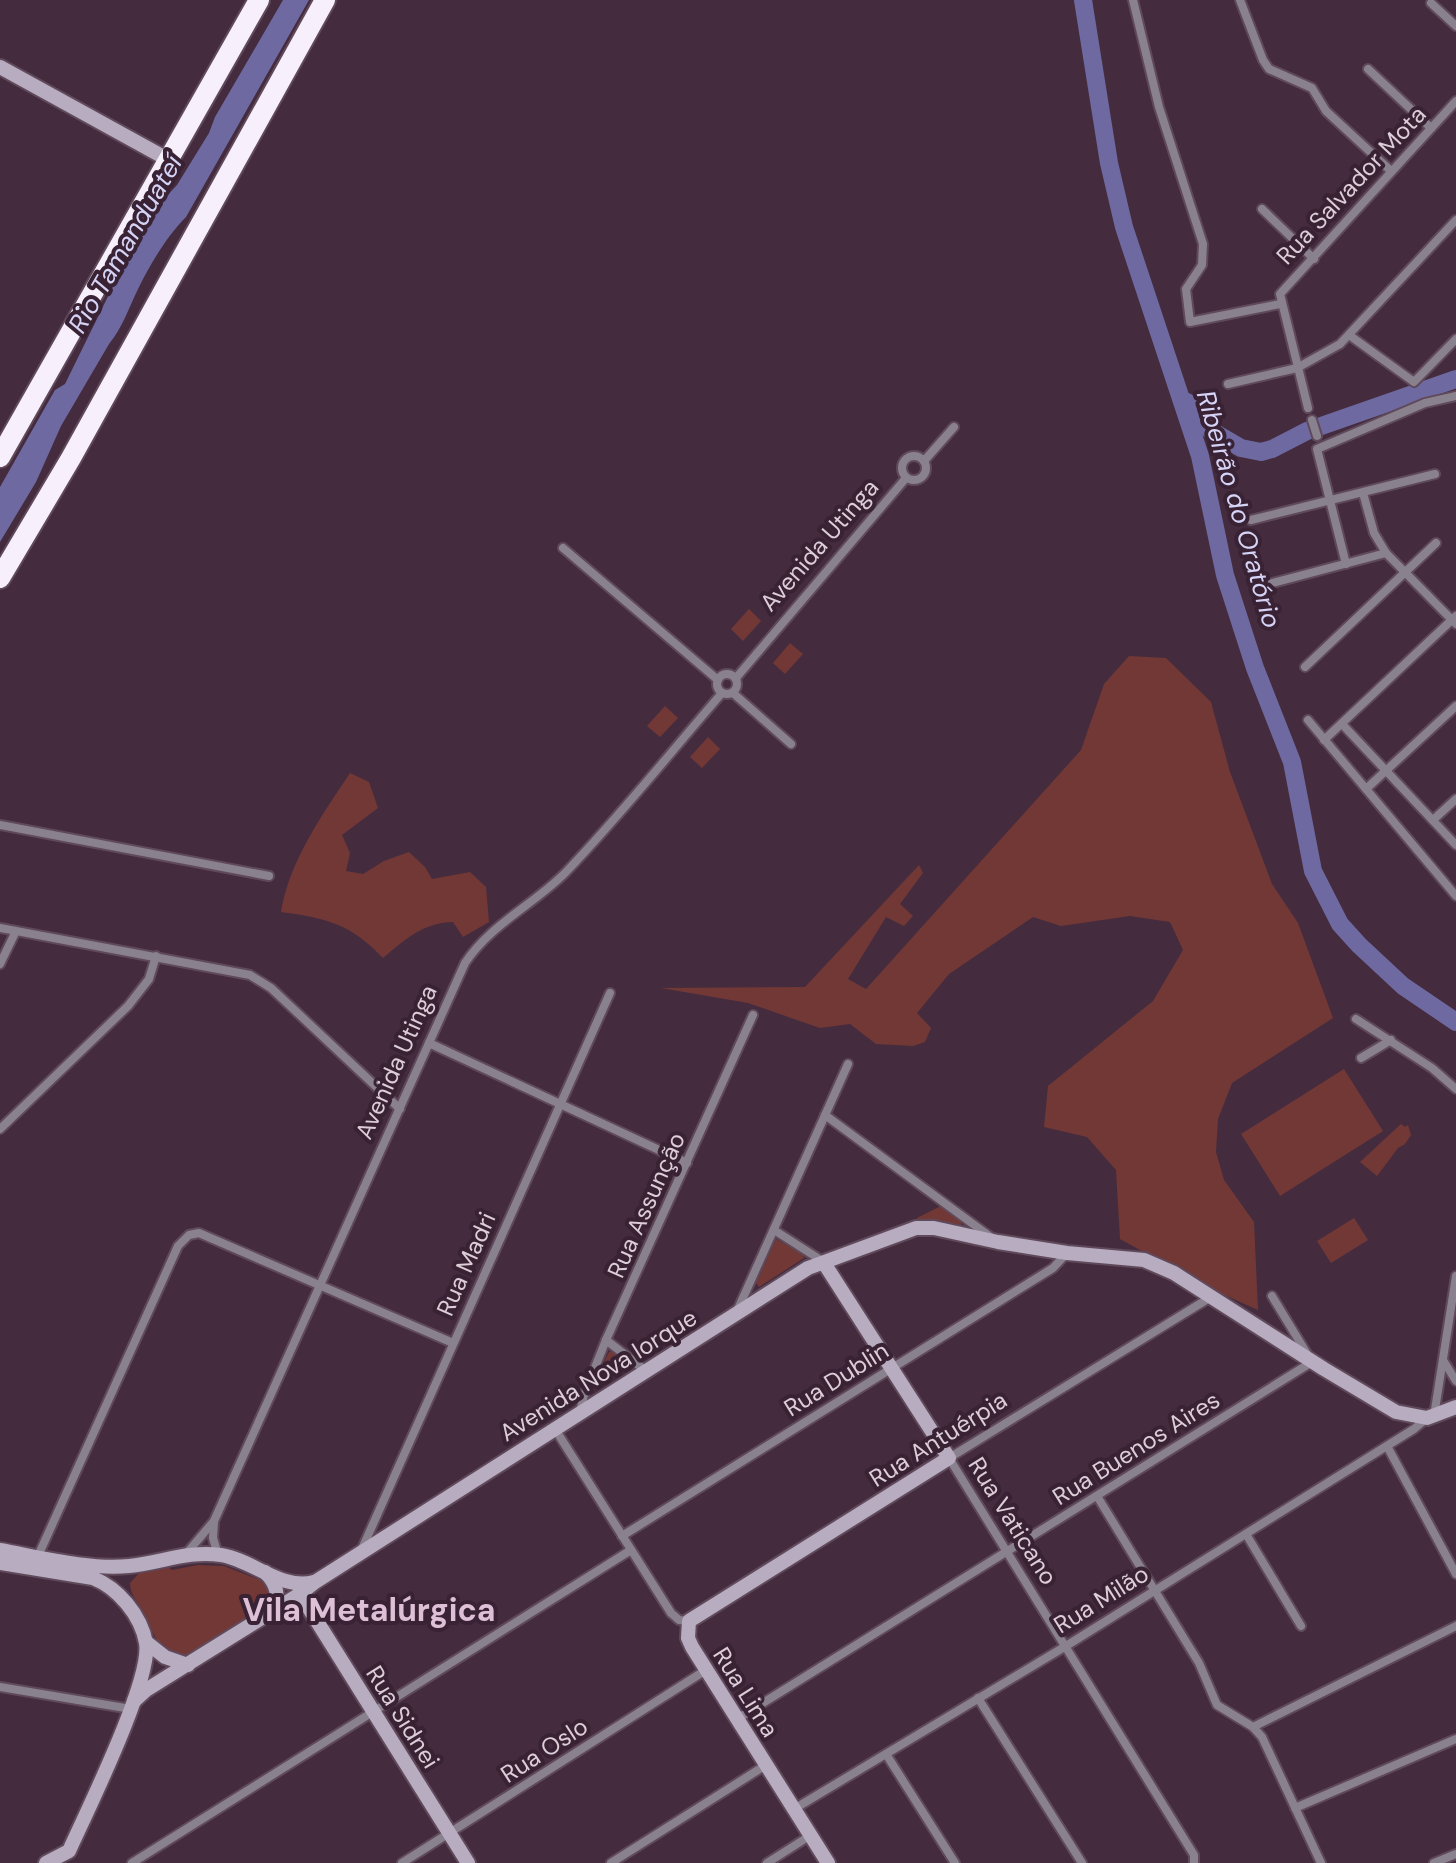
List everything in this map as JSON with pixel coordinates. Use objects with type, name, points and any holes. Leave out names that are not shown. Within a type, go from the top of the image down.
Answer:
[{"type":"highway","points":[[0,457],[259,0]]},
{"type":"highway","points":[[0,578],[71,458],[325,0]]},
{"type":"main road","points":[[0,67],[169,160]]},
{"type":"main road","name":"Avenida Nova Iorque","points":[[273,1611],[808,1268],[916,1228],[934,1228],[998,1242]]},
{"type":"main road","points":[[998,1242],[1151,1262],[1388,1408],[1403,1414],[1431,1417],[1456,1407]]},
{"type":"main road","name":"Rua Vaticano","points":[[824,1263],[949,1458]]},
{"type":"main road","name":"Rua Antuérpia","points":[[689,1621],[949,1458]]},
{"type":"main road","points":[[0,1550],[101,1566],[132,1566],[186,1554],[218,1555],[242,1561],[298,1585],[315,1582]]},
{"type":"main road","points":[[0,1563],[93,1578],[105,1584],[133,1614],[146,1642],[165,1657],[188,1665]]},
{"type":"main road","points":[[120,1597],[124,1577],[132,1566]]},
{"type":"main road","points":[[132,1705],[146,1690],[273,1611],[277,1600],[276,1588],[263,1570]]},
{"type":"main road","name":"Rua Sidnei","points":[[300,1594],[468,1863]]},
{"type":"main road","name":"Rua Lima","points":[[689,1621],[689,1642],[828,1863]]},
{"type":"main road","points":[[46,1863],[73,1857],[132,1705],[146,1642]]},
{"type":"street","name":"Rua Salvador Mota","points":[[1133,0],[1159,107],[1203,244],[1202,265],[1186,289],[1190,322],[1280,304],[1281,291],[1314,259],[1456,101]]},
{"type":"street","points":[[1240,0],[1269,69],[1312,88],[1326,111],[1391,171]]},
{"type":"street","points":[[1431,3],[1456,26]]},
{"type":"street","points":[[1368,69],[1431,128]]},
{"type":"street","points":[[1262,209],[1314,259]]},
{"type":"street","points":[[1228,384],[1297,368],[1332,350],[1456,220]]},
{"type":"street","points":[[1280,304],[1308,408]]},
{"type":"street","points":[[1349,335],[1414,382],[1456,339]]},
{"type":"street","points":[[1346,564],[1317,449],[1425,401],[1456,396]]},
{"type":"street","points":[[1312,420],[1317,436]]},
{"type":"street","points":[[924,461],[954,427]]},
{"type":"street","points":[[913,456],[924,461],[926,468],[921,479],[913,481],[906,478],[902,470],[906,459],[913,456]]},
{"type":"street","points":[[1251,520],[1435,474]]},
{"type":"street","name":"Avenida Utinga","points":[[736,678],[906,478]]},
{"type":"street","points":[[1324,740],[1455,620],[1386,553],[1374,533],[1363,493]]},
{"type":"street","points":[[1305,667],[1436,543]]},
{"type":"street","points":[[563,548],[718,680]]},
{"type":"street","points":[[1269,584],[1386,553]]},
{"type":"street","points":[[733,693],[737,688],[736,678],[727,673],[718,680],[717,685],[722,693],[733,693],[791,744]]},
{"type":"street","name":"Avenida Utinga","points":[[186,1554],[214,1521],[465,963],[496,928],[548,889],[583,854],[722,693]]},
{"type":"street","points":[[1366,789],[1456,706]]},
{"type":"street","points":[[1308,720],[1456,896]]},
{"type":"street","points":[[1345,721],[1456,845]]},
{"type":"street","points":[[1433,820],[1456,799]]},
{"type":"street","points":[[0,825],[269,876]]},
{"type":"street","points":[[0,928],[250,975],[261,981],[400,1109]]},
{"type":"street","points":[[0,964],[16,931]]},
{"type":"street","points":[[0,1129],[128,1006],[149,979],[156,956]]},
{"type":"street","name":"Rua Madri","points":[[360,1553],[610,993]]},
{"type":"street","name":"Rua Assunção","points":[[580,1413],[606,1340],[753,1015]]},
{"type":"street","points":[[1356,1019],[1432,1068],[1456,1089]]},
{"type":"street","points":[[1361,1058],[1391,1040]]},
{"type":"street","points":[[429,1043],[687,1163]]},
{"type":"street","points":[[736,1314],[848,1064]]},
{"type":"street","points":[[825,1115],[998,1242]]},
{"type":"street","name":"Rua Vaticano","points":[[774,1230],[824,1263]]},
{"type":"street","points":[[38,1556],[178,1246],[193,1233],[320,1284],[453,1343]]},
{"type":"street","name":"Rua Dublin","points":[[622,1536],[1053,1268],[1067,1253]]},
{"type":"street","points":[[1431,1417],[1456,1276]]},
{"type":"street","points":[[1272,1296],[1312,1362]]},
{"type":"street","name":"Rua Antuérpia","points":[[949,1458],[1211,1297]]},
{"type":"street","points":[[606,1340],[646,1371]]},
{"type":"street","points":[[1442,1360],[1456,1381]]},
{"type":"street","name":"Rua Buenos Aires","points":[[737,1719],[1312,1362]]},
{"type":"street","name":"Rua Milão","points":[[794,1809],[1066,1646],[1431,1417]]},
{"type":"street","points":[[555,1429],[671,1613],[679,1620],[689,1621]]},
{"type":"street","points":[[1387,1446],[1456,1574]]},
{"type":"street","name":"Rua Vaticano","points":[[949,1458],[1194,1859]]},
{"type":"street","points":[[1097,1496],[1203,1669],[1217,1705],[1253,1727],[1269,1751],[1321,1863]]},
{"type":"street","points":[[214,1521],[213,1538],[218,1555]]},
{"type":"street","points":[[1246,1534],[1301,1626]]},
{"type":"street","points":[[132,1863],[631,1550]]},
{"type":"street","points":[[1253,1727],[1456,1626]]},
{"type":"street","name":"Rua Oslo","points":[[402,1863],[706,1670]]},
{"type":"street","points":[[0,1687],[132,1705]]},
{"type":"street","points":[[978,1698],[1082,1863]]},
{"type":"street","points":[[1295,1808],[1456,1739]]},
{"type":"street","points":[[886,1754],[955,1863]]},
{"type":"street","points":[[611,1863],[766,1765]]},
{"type":"street","points":[[767,1863],[811,1835]]},
{"type":"street","points":[[1434,1863],[1456,1854]]},
{"type":"shaded area","points":[[283,0],[309,0],[186,217],[149,269],[118,331],[61,426],[36,482],[0,542],[0,487],[55,390],[65,384],[120,272],[161,202],[177,185],[209,133],[215,117]]},
{"type":"shaded area","points":[[749,609],[761,621],[743,641],[731,629]]},
{"type":"shaded area","points":[[790,643],[803,654],[785,674],[773,663]]},
{"type":"shaded area","points":[[1129,656],[1166,658],[1211,702],[1230,772],[1272,884],[1298,923],[1333,1018],[1232,1083],[1218,1119],[1216,1152],[1224,1180],[1254,1222],[1258,1310],[1207,1287],[1120,1239],[1116,1170],[1087,1137],[1044,1127],[1048,1086],[1153,1001],[1183,950],[1170,922],[1130,916],[1061,926],[1033,917],[949,974],[917,1013],[931,1028],[925,1042],[913,1046],[876,1044],[850,1024],[820,1028],[748,1003],[661,988],[805,987],[919,865],[923,873],[900,904],[913,916],[904,926],[886,917],[848,979],[866,989],[1081,750],[1104,684]]},
{"type":"shaded area","points":[[665,706],[678,718],[660,737],[647,726]]},
{"type":"shaded area","points":[[708,737],[720,749],[702,768],[690,757]]},
{"type":"shaded area","points":[[350,773],[369,782],[378,808],[342,835],[350,853],[346,871],[363,874],[384,861],[409,852],[425,867],[432,879],[470,872],[486,887],[489,922],[463,937],[453,922],[432,925],[415,933],[383,958],[360,937],[337,924],[281,912],[299,857]]},
{"type":"shaded area","points":[[1344,1069],[1383,1131],[1280,1196],[1241,1134]]},
{"type":"shaded area","points":[[1401,1124],[1405,1127],[1408,1125],[1411,1135],[1377,1176],[1360,1162]]},
{"type":"shaded area","points":[[941,1206],[961,1220],[962,1228],[920,1224],[917,1218]]},
{"type":"shaded area","points":[[1354,1218],[1368,1240],[1331,1263],[1317,1241]]},
{"type":"shaded area","points":[[776,1239],[803,1254],[804,1258],[759,1287],[756,1283]]},
{"type":"shaded area","points":[[615,1351],[627,1361],[626,1369],[594,1390],[593,1385],[609,1352]]},
{"type":"shaded area","points":[[198,1565],[224,1566],[257,1579],[262,1578],[271,1587],[270,1605],[193,1654],[172,1653],[155,1637],[130,1583],[139,1573]]},
{"type":"waterway","name":"Ribeirão do Oratório","points":[[1083,0],[1109,163],[1124,227],[1200,456],[1225,575],[1255,668],[1292,762],[1313,871],[1340,924],[1359,945],[1403,986],[1456,1022]]},
{"type":"waterway","points":[[1187,402],[1210,430],[1241,448],[1261,452],[1307,431],[1456,379]]},
{"type":"district","name":"Vila Metalúrgica","points":[[369,1610]]},
{"type":"water label","name":"Rio Tamanduateí","points":[[125,244]]}]
